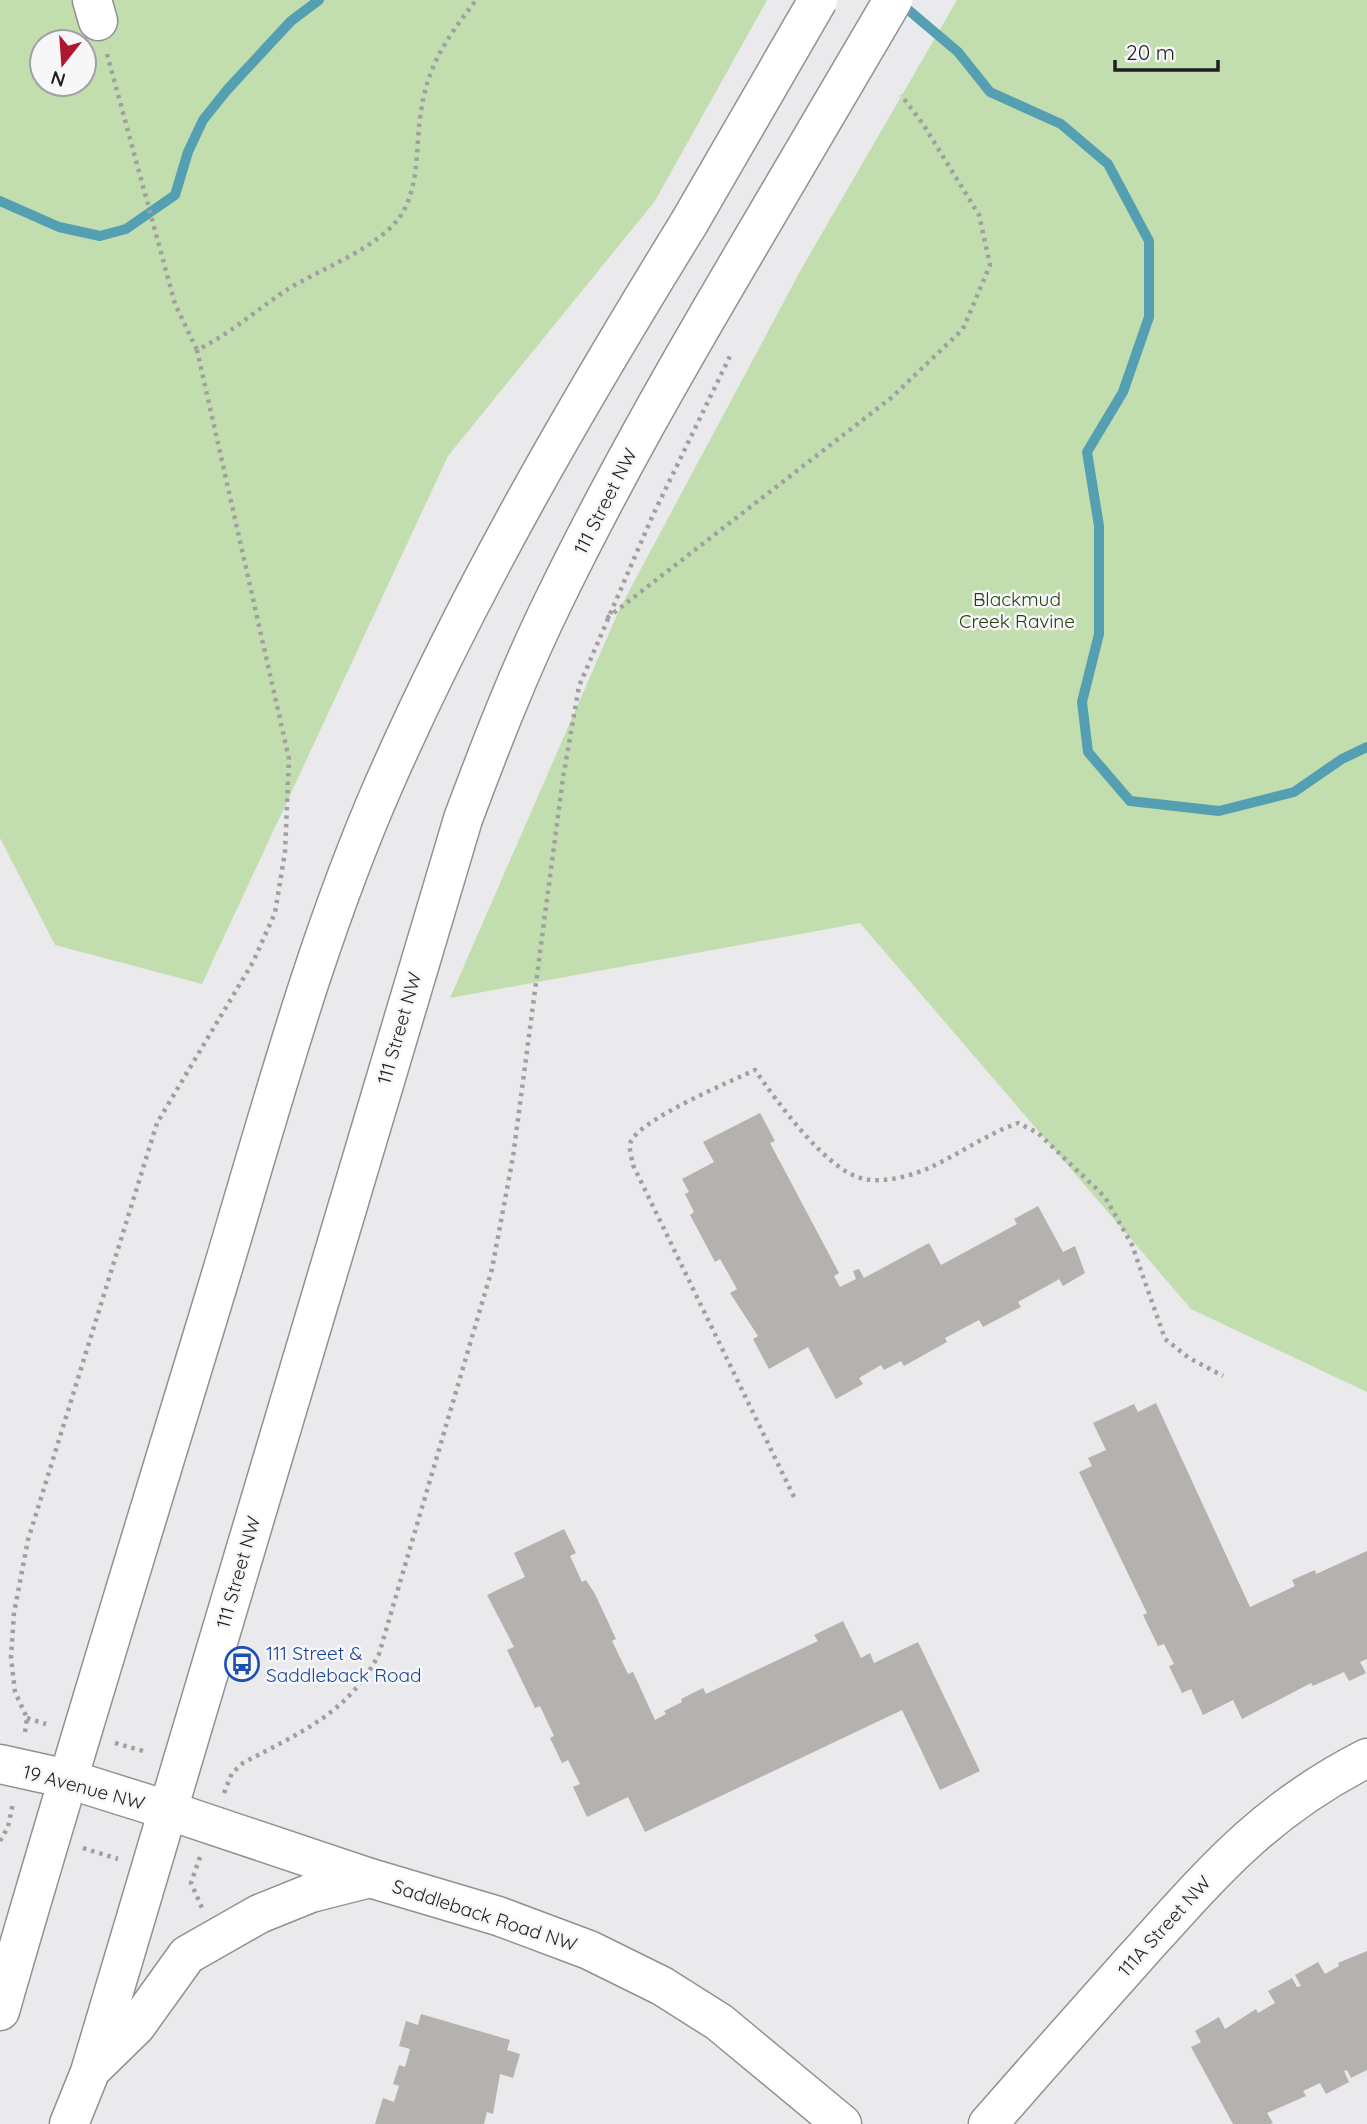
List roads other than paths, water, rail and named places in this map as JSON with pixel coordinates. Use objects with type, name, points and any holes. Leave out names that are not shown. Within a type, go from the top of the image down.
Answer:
[{"type":"main road","points":[[0,2011],[299,1016],[382,789],[486,570],[607,357],[689,223],[818,0]]},
{"type":"main road","name":"111 Street NW","points":[[69,2124],[89,2072],[463,819],[496,731],[554,600],[669,380],[893,0]]},
{"type":"main road","name":"111A Street NW","points":[[988,2124],[1242,1843],[1302,1793],[1367,1758]]},
{"type":"main road","name":"19 Avenue NW","points":[[0,1764],[68,1779],[167,1810]]},
{"type":"main road","name":"Saddleback Road NW","points":[[167,1810],[370,1878],[554,1935],[621,1964],[730,2030],[842,2124]]},
{"type":"main road","points":[[89,2072],[136,2026],[187,1955],[259,1914],[311,1894],[370,1878]]},
{"type":"waterway","points":[[0,201],[59,227],[100,236],[126,229],[175,195],[188,152],[203,120],[291,21],[319,0]]},
{"type":"waterway","points":[[899,2],[958,52],[990,92],[1061,124],[1108,164],[1149,241],[1149,317],[1123,392],[1087,452],[1099,526],[1099,634],[1082,702],[1088,752],[1130,801],[1219,811],[1294,792],[1342,759],[1367,747]]},
{"type":"place","name":"111 Street & Saddleback Road","points":[[242,1664]]},
{"type":"park label","name":"Blackmud Creek Ravine","points":[[1017,610]]}]
